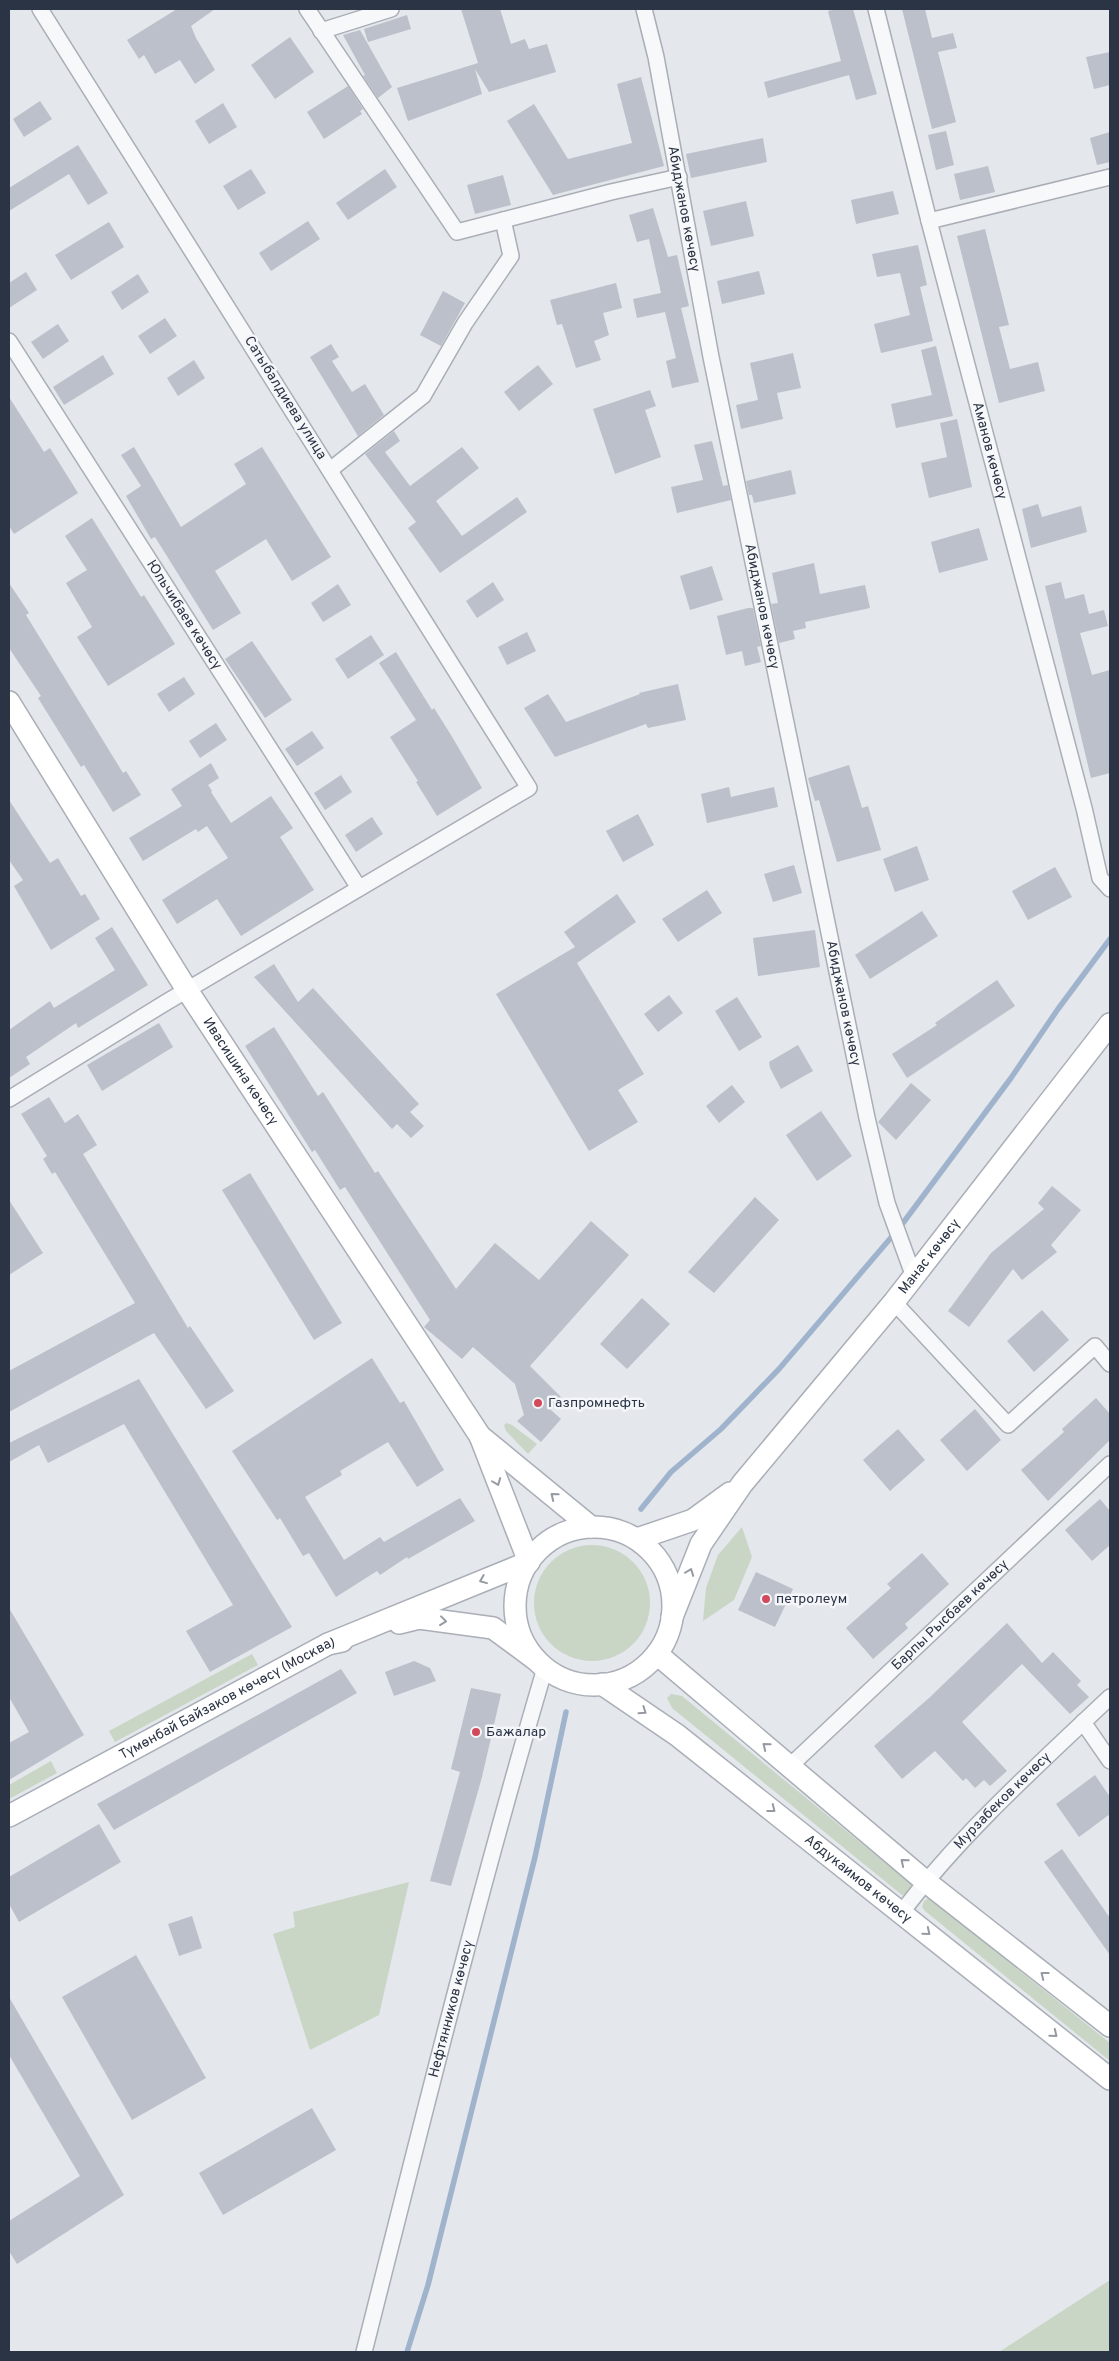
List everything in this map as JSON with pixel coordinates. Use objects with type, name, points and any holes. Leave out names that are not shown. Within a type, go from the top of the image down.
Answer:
[{"type":"main road","name":"Ивасишина көчөсү","points":[[9,702],[187,990],[480,1436]]},
{"type":"main road","name":"Манас көчөсү","points":[[742,1484],[914,1277],[1110,1024]]},
{"type":"main road","points":[[480,1436],[591,1527]]},
{"type":"main road","points":[[480,1436],[528,1562]]},
{"type":"main road","points":[[637,1539],[693,1520],[742,1484]]},
{"type":"main road","points":[[672,1617],[673,1599],[666,1573],[651,1551],[637,1539],[622,1532],[591,1527],[567,1532],[545,1544],[528,1562],[518,1585],[515,1612],[521,1637],[540,1663],[562,1678],[582,1684],[602,1684],[632,1675],[657,1654],[667,1637],[672,1617],[701,1544],[742,1484]]},
{"type":"main road","points":[[328,1644],[528,1562]]},
{"type":"main road","name":"Түмөнбай Байзаков көчөсү (Москва)","points":[[9,1816],[328,1644],[376,1627],[419,1618],[493,1628],[540,1663]]},
{"type":"main road","points":[[657,1654],[926,1881],[1110,2026]]},
{"type":"main road","name":"Абдукаимов көчөсү","points":[[602,1684],[678,1735],[1110,2079]]},
{"type":"street","name":"Сатыбалдиева улица","points":[[40,9],[529,788],[359,888]]},
{"type":"street","points":[[307,9],[457,232],[679,177]]},
{"type":"street","points":[[321,30],[391,9]]},
{"type":"street","name":"Абиджанов көчөсү","points":[[644,9],[656,58],[679,177],[710,357],[867,1118],[886,1203],[902,1251],[914,1277]]},
{"type":"street","name":"Аманов көчөсү","points":[[876,9],[929,221],[1084,808],[1100,878],[1110,889]]},
{"type":"street","points":[[929,221],[1110,177]]},
{"type":"street","points":[[330,470],[423,396],[466,323],[512,256],[503,220]]},
{"type":"street","name":"Юльчибаев көчөсү","points":[[9,341],[359,888]]},
{"type":"street","points":[[9,1099],[359,888]]},
{"type":"street","points":[[894,1302],[1008,1425],[1095,1346],[1110,1364]]},
{"type":"street","name":"Барпы Рысбаев көчөсү","points":[[790,1766],[1110,1464]]},
{"type":"street","name":"Нефтянников көчөсү","points":[[364,2352],[453,1996],[503,1811],[540,1663]]},
{"type":"street","name":"Мурзабеков көчөсү","points":[[902,1912],[926,1881],[962,1841],[1110,1697]]},
{"type":"street","points":[[1083,1722],[1110,1760]]},
{"type":"green space","points":[[507,1423],[537,1444],[528,1454],[506,1431],[504,1425]]},
{"type":"green space","points":[[742,1527],[752,1557],[734,1600],[703,1621],[706,1588],[718,1555]]},
{"type":"green space","points":[[592,1545],[614,1549],[633,1562],[646,1581],[650,1603],[646,1625],[633,1644],[614,1657],[592,1661],[570,1657],[551,1644],[538,1625],[534,1603],[538,1581],[551,1562],[570,1549]]},
{"type":"green space","points":[[252,1654],[258,1665],[115,1742],[109,1731]]},
{"type":"green space","points":[[671,1694],[682,1696],[911,1884],[912,1888],[906,1895],[902,1895],[672,1708],[667,1698]]},
{"type":"green space","points":[[51,1761],[57,1773],[9,1799],[9,1785]]},
{"type":"green space","points":[[409,1882],[379,2015],[310,2050],[273,1934],[295,1927],[293,1912]]},
{"type":"green space","points":[[929,1898],[1110,2043],[1110,2061],[925,1911],[922,1907],[924,1901]]},
{"type":"green space","points":[[1110,2280],[1110,2352],[999,2352]]},
{"type":"building","points":[[177,9],[215,9],[191,26],[215,70],[195,84],[180,60],[155,74],[144,55],[139,59],[127,40]]},
{"type":"building","points":[[461,9],[500,9],[511,44],[525,39],[529,49],[547,44],[556,72],[489,92],[475,69],[482,94],[408,121],[397,88],[478,63]]},
{"type":"building","points":[[853,9],[877,94],[856,100],[849,75],[768,98],[764,82],[841,61],[828,11]]},
{"type":"building","points":[[902,9],[925,9],[932,38],[953,33],[957,48],[938,52],[956,122],[932,129]]},
{"type":"building","points":[[407,15],[411,29],[368,42],[364,29]]},
{"type":"building","points":[[360,30],[392,87],[378,98],[363,76],[365,75],[343,35]]},
{"type":"building","points":[[290,37],[314,72],[275,99],[251,65]]},
{"type":"building","points":[[1110,52],[1110,85],[1094,89],[1086,57]]},
{"type":"building","points":[[641,77],[664,166],[553,195],[507,121],[534,104],[568,159],[632,143],[617,84]]},
{"type":"building","points":[[348,86],[363,109],[360,111],[362,114],[324,139],[307,112]]},
{"type":"building","points":[[40,101],[52,119],[24,137],[13,119]]},
{"type":"building","points":[[223,103],[237,127],[209,144],[195,121]]},
{"type":"building","points":[[946,131],[954,165],[936,170],[928,135]]},
{"type":"building","points":[[1110,132],[1110,162],[1097,165],[1090,138]]},
{"type":"building","points":[[763,138],[767,162],[691,178],[686,154]]},
{"type":"building","points":[[78,145],[108,193],[88,205],[69,174],[9,211],[9,188]]},
{"type":"building","points":[[988,166],[995,192],[960,200],[954,174]]},
{"type":"building","points":[[251,169],[266,193],[238,210],[223,186]]},
{"type":"building","points":[[385,169],[397,187],[348,220],[336,203]]},
{"type":"building","points":[[503,175],[511,205],[475,214],[467,185]]},
{"type":"building","points":[[893,191],[899,214],[856,224],[851,200]]},
{"type":"building","points":[[746,201],[754,236],[711,246],[703,211]]},
{"type":"building","points":[[653,208],[668,257],[677,255],[689,306],[681,308],[699,382],[672,388],[666,361],[676,358],[665,312],[637,318],[633,299],[661,293],[649,239],[637,242],[629,215]]},
{"type":"building","points":[[308,221],[320,239],[271,271],[259,253]]},
{"type":"building","points":[[109,222],[124,247],[71,280],[55,255]]},
{"type":"building","points":[[985,229],[1009,325],[999,327],[1010,369],[1038,362],[1045,391],[999,403],[957,236]]},
{"type":"building","points":[[918,245],[927,285],[920,287],[933,341],[881,353],[874,324],[910,315],[900,273],[877,277],[872,254]]},
{"type":"building","points":[[759,271],[765,294],[722,304],[717,281]]},
{"type":"building","points":[[26,272],[37,290],[9,308],[9,283]]},
{"type":"building","points":[[138,274],[149,292],[122,310],[111,292]]},
{"type":"building","points":[[616,283],[622,308],[603,313],[609,335],[594,341],[601,360],[576,368],[562,324],[557,325],[550,300]]},
{"type":"building","points":[[443,291],[465,303],[441,346],[420,335]]},
{"type":"building","points":[[165,318],[177,336],[150,354],[138,336]]},
{"type":"building","points":[[58,324],[69,341],[43,359],[31,342]]},
{"type":"building","points":[[331,344],[339,357],[332,361],[352,392],[365,384],[384,415],[358,436],[310,357]]},
{"type":"building","points":[[936,346],[953,416],[896,428],[891,404],[932,395],[921,350]]},
{"type":"building","points":[[793,353],[801,388],[777,393],[783,419],[741,429],[736,405],[758,400],[750,363]]},
{"type":"building","points":[[103,355],[114,374],[64,405],[53,387]]},
{"type":"building","points":[[194,360],[205,378],[178,396],[167,378]]},
{"type":"building","points":[[538,365],[553,384],[519,411],[504,392]]},
{"type":"building","points":[[650,390],[656,406],[645,410],[661,457],[615,474],[593,409]]},
{"type":"building","points":[[9,397],[44,452],[50,448],[78,493],[14,534],[9,526]]},
{"type":"building","points":[[957,419],[972,487],[929,498],[921,463],[947,457],[940,423]]},
{"type":"building","points":[[394,431],[400,441],[385,452],[410,486],[462,447],[479,468],[436,501],[462,536],[517,497],[527,512],[440,573],[408,528],[416,522],[365,454]]},
{"type":"building","points":[[712,441],[723,486],[728,485],[731,500],[677,513],[671,487],[703,480],[694,445]]},
{"type":"building","points":[[134,447],[181,527],[246,484],[234,464],[262,447],[331,557],[292,581],[266,539],[215,571],[241,613],[213,630],[155,537],[151,539],[126,496],[141,486],[121,455]]},
{"type":"building","points":[[791,470],[796,494],[754,503],[752,495],[749,495],[746,481]]},
{"type":"building","points":[[1038,504],[1042,517],[1081,506],[1087,532],[1031,548],[1022,509]]},
{"type":"building","points":[[92,518],[141,597],[144,595],[175,644],[108,686],[77,637],[92,627],[66,583],[87,570],[65,536]]},
{"type":"building","points":[[979,528],[988,560],[939,573],[931,542]]},
{"type":"building","points":[[814,563],[820,594],[865,585],[870,608],[805,622],[806,628],[793,631],[795,639],[779,643],[771,604],[778,603],[772,573]]},
{"type":"building","points":[[712,566],[723,600],[690,610],[680,576]]},
{"type":"building","points":[[493,582],[504,600],[477,618],[466,601]]},
{"type":"building","points":[[1061,582],[1065,599],[1084,594],[1089,614],[1104,610],[1108,626],[1080,633],[1092,675],[1110,670],[1110,773],[1091,778],[1045,586]]},
{"type":"building","points":[[9,583],[29,613],[26,615],[123,773],[126,771],[141,795],[113,812],[84,765],[81,767],[38,698],[41,696],[9,648]]},
{"type":"building","points":[[338,584],[351,605],[323,622],[311,603]]},
{"type":"building","points":[[753,608],[761,646],[757,647],[761,662],[745,666],[742,651],[726,655],[717,616]]},
{"type":"building","points":[[527,632],[536,651],[507,665],[498,647]]},
{"type":"building","points":[[371,635],[384,655],[348,679],[335,659]]},
{"type":"building","points":[[252,641],[292,700],[265,718],[225,659]]},
{"type":"building","points":[[396,652],[432,710],[434,708],[482,788],[437,816],[416,782],[418,781],[390,737],[416,720],[379,663]]},
{"type":"building","points":[[184,677],[195,694],[169,712],[157,694]]},
{"type":"building","points":[[678,684],[686,720],[648,728],[646,724],[555,757],[524,708],[548,694],[566,722],[639,693]]},
{"type":"building","points":[[216,723],[227,740],[200,758],[189,741]]},
{"type":"building","points":[[312,731],[324,748],[297,766],[285,749]]},
{"type":"building","points":[[211,763],[219,778],[208,785],[231,823],[271,796],[293,828],[280,837],[314,890],[241,936],[217,899],[177,924],[162,900],[228,858],[207,826],[198,832],[196,829],[143,861],[129,838],[182,806],[171,789]]},
{"type":"building","points":[[849,765],[862,808],[868,806],[881,850],[837,862],[819,800],[815,801],[808,778]]},
{"type":"building","points":[[341,775],[352,792],[325,810],[314,793]]},
{"type":"building","points":[[729,787],[731,797],[774,787],[778,807],[707,823],[701,794]]},
{"type":"building","points":[[9,800],[50,863],[58,858],[81,896],[85,894],[100,919],[51,950],[14,886],[23,880],[9,860]]},
{"type":"building","points":[[638,814],[654,845],[623,862],[606,831]]},
{"type":"building","points":[[372,817],[383,834],[356,852],[345,835]]},
{"type":"building","points":[[917,846],[929,880],[895,892],[883,859]]},
{"type":"building","points":[[794,865],[802,893],[773,902],[764,874]]},
{"type":"building","points":[[1055,867],[1072,897],[1028,920],[1012,891]]},
{"type":"building","points":[[707,890],[722,913],[678,942],[662,919]]},
{"type":"building","points":[[617,894],[636,922],[577,963],[644,1074],[618,1090],[638,1122],[589,1151],[496,994],[575,947],[564,932]]},
{"type":"building","points":[[922,911],[938,936],[870,979],[855,955]]},
{"type":"building","points":[[112,927],[148,985],[78,1028],[76,1023],[26,1057],[30,1064],[9,1078],[9,1030],[50,1001],[54,1008],[115,970],[95,938]]},
{"type":"building","points":[[815,930],[820,967],[758,976],[753,938]]},
{"type":"building","points":[[274,964],[298,1002],[313,988],[419,1104],[410,1112],[424,1126],[411,1138],[397,1124],[392,1129],[254,977]]},
{"type":"building","points":[[997,980],[1015,1006],[907,1078],[892,1054],[937,1025],[935,1023]]},
{"type":"building","points":[[669,995],[683,1013],[658,1032],[644,1014]]},
{"type":"building","points":[[737,997],[762,1037],[739,1051],[715,1011]]},
{"type":"building","points":[[159,1023],[173,1047],[102,1091],[87,1065]]},
{"type":"building","points":[[274,1027],[318,1096],[323,1092],[375,1173],[378,1171],[456,1289],[495,1243],[539,1280],[591,1221],[629,1255],[530,1366],[561,1397],[551,1410],[561,1419],[541,1442],[517,1421],[524,1415],[515,1384],[473,1347],[462,1359],[424,1327],[430,1320],[345,1187],[340,1190],[315,1150],[312,1152],[245,1046]]},
{"type":"building","points":[[798,1045],[813,1071],[781,1089],[770,1068],[769,1062]]},
{"type":"building","points":[[911,1083],[931,1100],[896,1140],[878,1122]]},
{"type":"building","points":[[732,1085],[745,1102],[719,1123],[706,1106]]},
{"type":"building","points":[[49,1097],[65,1123],[78,1114],[97,1145],[83,1154],[188,1328],[190,1326],[234,1391],[206,1409],[154,1333],[9,1412],[9,1371],[135,1303],[55,1172],[52,1174],[43,1159],[47,1156],[21,1114]]},
{"type":"building","points":[[821,1111],[852,1156],[817,1181],[786,1135]]},
{"type":"building","points":[[250,1173],[342,1323],[314,1340],[222,1190]]},
{"type":"building","points":[[1052,1186],[1081,1210],[1051,1245],[1057,1252],[1022,1280],[1013,1269],[969,1327],[948,1311],[991,1253],[1044,1209],[1038,1203]]},
{"type":"building","points":[[755,1197],[779,1220],[714,1293],[688,1272]]},
{"type":"building","points":[[9,1200],[43,1253],[9,1275]]},
{"type":"building","points":[[642,1298],[670,1324],[627,1369],[600,1344]]},
{"type":"building","points":[[1042,1310],[1069,1340],[1034,1372],[1007,1341]]},
{"type":"building","points":[[372,1358],[400,1403],[404,1401],[444,1470],[417,1487],[388,1442],[340,1471],[342,1475],[305,1497],[344,1560],[380,1537],[384,1542],[460,1498],[475,1521],[408,1559],[407,1557],[380,1575],[377,1571],[336,1597],[309,1553],[303,1556],[280,1518],[277,1520],[232,1451]]},
{"type":"building","points":[[139,1379],[292,1627],[210,1672],[186,1631],[233,1605],[124,1424],[48,1463],[39,1445],[9,1462],[9,1443]]},
{"type":"building","points":[[1096,1398],[1110,1414],[1110,1440],[1048,1501],[1021,1470],[1064,1432],[1062,1429]]},
{"type":"building","points":[[975,1409],[1001,1440],[967,1471],[940,1440]]},
{"type":"building","points":[[898,1429],[925,1460],[890,1491],[863,1460]]},
{"type":"building","points":[[1100,1499],[1110,1511],[1110,1545],[1092,1561],[1065,1530]]},
{"type":"building","points":[[922,1553],[949,1584],[905,1624],[908,1628],[873,1659],[846,1628],[891,1588],[887,1584]]},
{"type":"building","name":"петролеум","points":[[756,1572],[793,1589],[775,1627],[738,1610]]},
{"type":"building","points":[[9,1608],[84,1735],[9,1780],[9,1743],[29,1732],[9,1697]]},
{"type":"building","points":[[1007,1623],[1042,1663],[1053,1652],[1081,1681],[1077,1685],[1089,1697],[1070,1714],[1022,1664],[962,1722],[1007,1771],[990,1786],[984,1780],[975,1788],[966,1778],[963,1781],[935,1751],[902,1779],[874,1746],[929,1698]]},
{"type":"building","points":[[414,1661],[430,1668],[436,1681],[394,1696],[385,1672]]},
{"type":"building","points":[[341,1669],[357,1693],[114,1830],[97,1804]]},
{"type":"building","points":[[471,1688],[501,1694],[482,1777],[451,1886],[430,1881],[460,1772],[451,1769]]},
{"type":"building","points":[[1095,1775],[1110,1797],[1110,1814],[1079,1837],[1056,1804]]},
{"type":"building","points":[[99,1824],[121,1862],[19,1922],[9,1904],[9,1877]]},
{"type":"building","points":[[1062,1849],[1110,1918],[1110,1955],[1044,1862]]},
{"type":"building","points":[[192,1916],[202,1948],[179,1956],[168,1924]]},
{"type":"building","points":[[136,1955],[206,2078],[132,2120],[62,1997]]},
{"type":"building","points":[[9,1997],[124,2195],[17,2264],[9,2251],[9,2221],[80,2176],[9,2055]]},
{"type":"building","points":[[312,2108],[336,2150],[223,2215],[199,2173]]},
{"type":"waterway","points":[[641,1509],[671,1472],[721,1429],[779,1369],[900,1227],[1011,1078],[1058,1009],[1110,939]]},
{"type":"waterway","points":[[407,2352],[428,2285],[535,1857],[566,1712]]},
{"type":"place","name":"Газпромнефть","points":[[538,1403]]},
{"type":"place","name":"петролеум","points":[[766,1599]]},
{"type":"place","name":"Бажалар","points":[[476,1732]]}]
